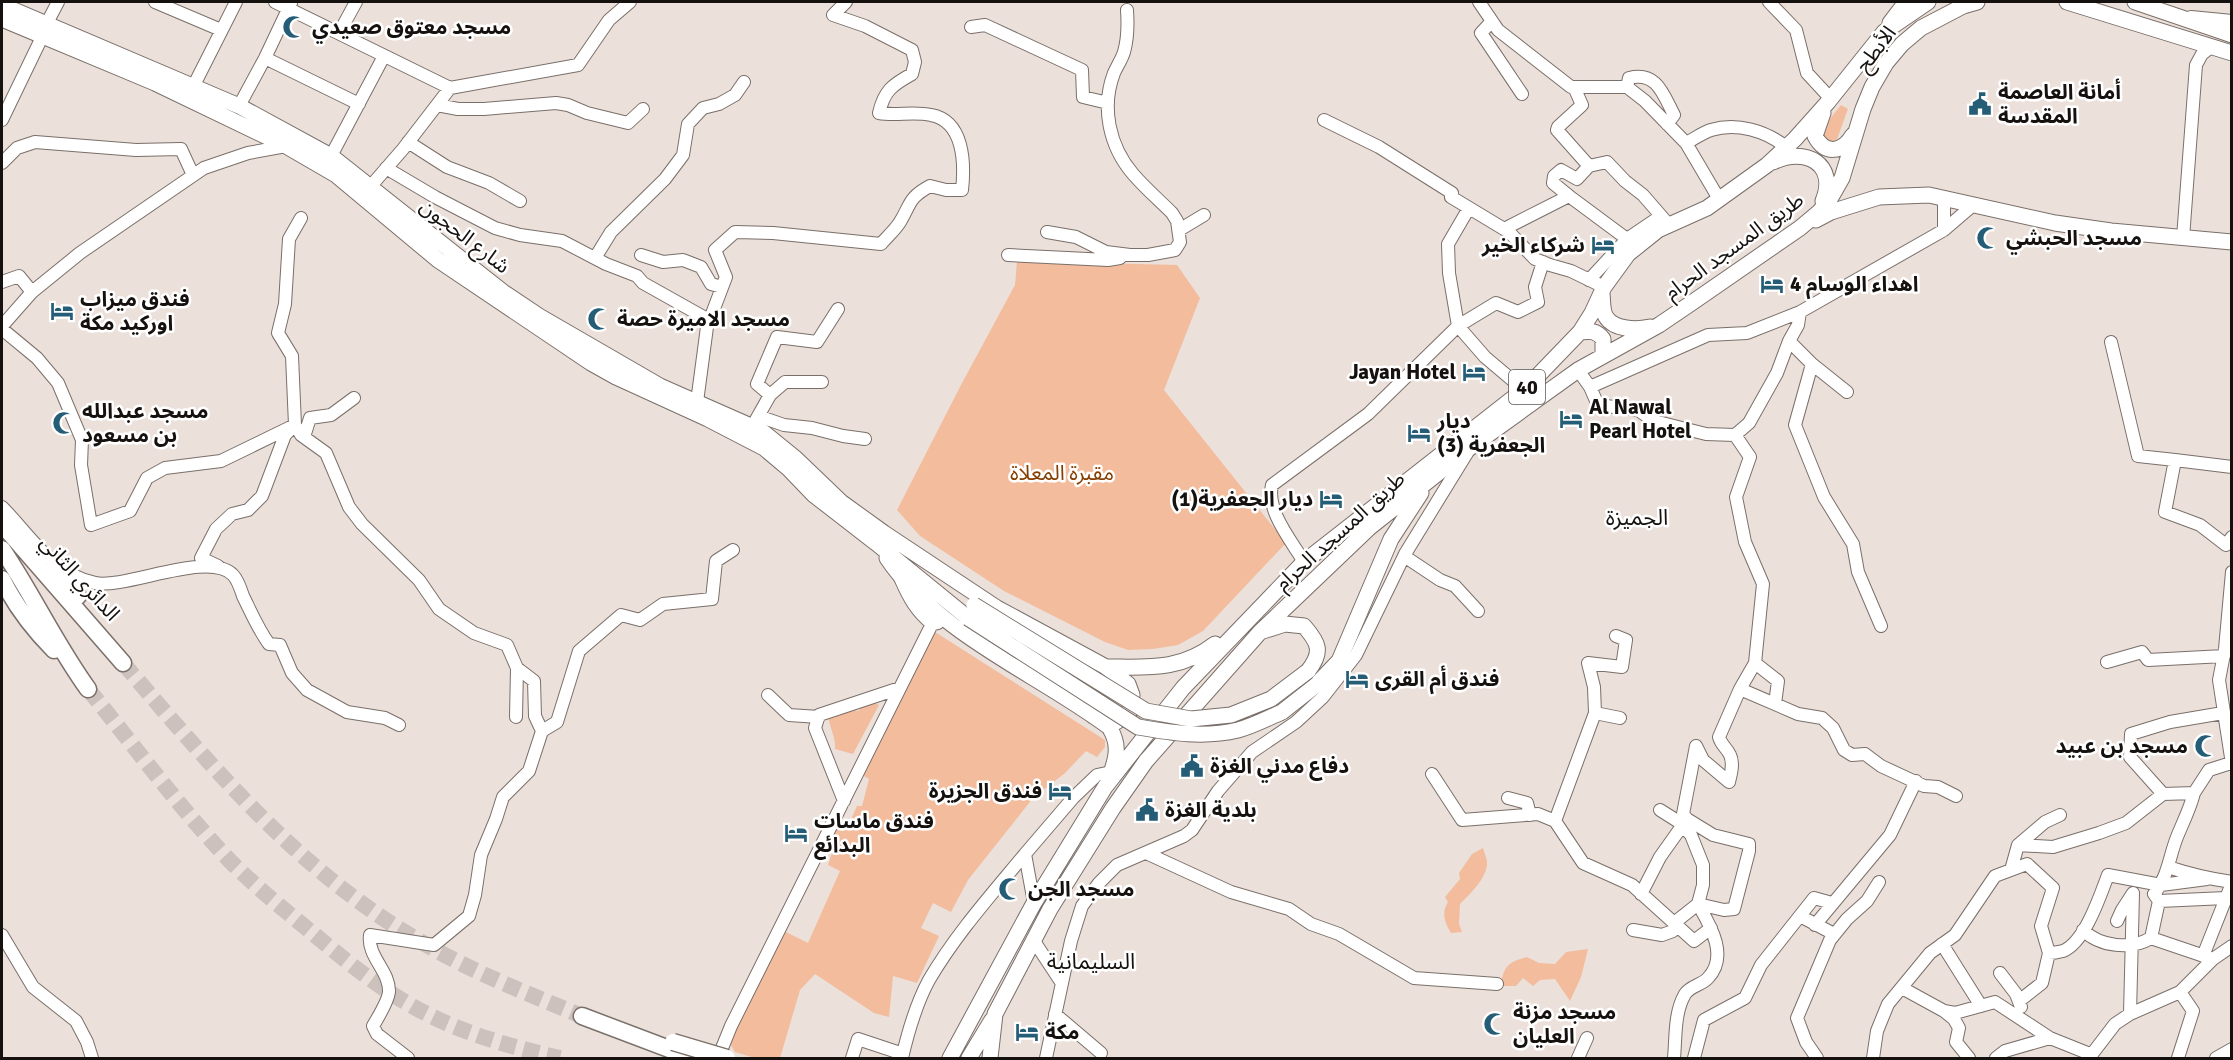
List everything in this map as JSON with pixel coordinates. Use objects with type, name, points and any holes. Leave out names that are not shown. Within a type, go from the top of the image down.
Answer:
[{"type":"highway","name":"الدائري الثاني","points":[[2,524],[123,663]]},
{"type":"highway","name":"الدائري الثاني","points":[[2,549],[71,665],[88,689]]},
{"type":"highway","points":[[56,566],[79,585],[105,640]]},
{"type":"highway","points":[[3,584],[39,634],[71,665]]},
{"type":"highway","points":[[582,1016],[644,1038],[727,1059]]},
{"type":"highway","points":[[671,1046],[693,1059]]},
{"type":"main road","points":[[1884,32],[1906,2]]},
{"type":"main road","name":"الأبطح","points":[[1786,147],[1830,101],[1884,32],[1928,2]]},
{"type":"main road","name":"الأبطح","points":[[1849,157],[1872,87],[1886,63],[1902,44],[1921,28],[1943,15],[1977,2]]},
{"type":"main road","points":[[2067,2],[2232,53]]},
{"type":"main road","points":[[2135,2],[2232,35]]},
{"type":"main road","name":"شارع الحجون","points":[[2,5],[45,29],[286,146],[336,175],[438,260],[591,363],[764,448],[789,469],[814,495],[880,538]]},
{"type":"main road","name":"شارع الحجون","points":[[2,19],[45,29],[239,106],[331,156],[503,292],[538,316],[660,386],[698,402],[755,421],[770,438],[794,457],[880,538]]},
{"type":"main road","points":[[1830,101],[1815,136],[1818,143],[1825,148],[1841,149],[1847,145],[1857,128]]},
{"type":"main road","name":"طريق المسجد الحرام","points":[[950,1059],[1034,903],[1108,780],[1183,688],[1304,562],[1524,390],[1580,332],[1603,291],[1628,254],[1658,230],[1665,221],[1707,208],[1767,165],[1786,147]]},
{"type":"main road","points":[[1767,165],[1785,156],[1798,155],[1819,163],[1826,172],[1828,181],[1827,192],[1819,213]]},
{"type":"main road","name":"طريق المسجد الحرام","points":[[990,1059],[995,1014],[1050,909],[1113,808],[1146,761],[1260,632],[1369,528],[1471,447],[1578,370],[1659,325],[1819,213],[1842,178],[1849,157]]},
{"type":"main road","points":[[1800,228],[1831,212],[1879,196],[1929,195],[2055,223],[2232,242]]},
{"type":"main road","points":[[1603,291],[1604,312],[1607,320],[1623,328],[1642,329],[1659,325]]},
{"type":"main road","points":[[1580,332],[1599,333],[1603,339],[1603,355]]},
{"type":"main road","points":[[880,538],[971,612],[1138,727],[1169,733],[1206,735],[1239,729],[1282,712],[1315,686],[1339,661],[1391,539],[1431,479]]},
{"type":"main road","points":[[880,538],[901,579],[940,623],[1108,727],[1116,738],[1116,760],[1108,780]]},
{"type":"main road","points":[[880,538],[997,608],[1106,667],[1128,684],[1132,695],[1129,713],[1116,722],[1093,716]]},
{"type":"main road","points":[[971,612],[1146,711],[1191,719],[1231,715],[1271,699],[1308,671],[1316,662],[1319,651],[1314,637],[1304,626],[1285,624],[1260,632]]},
{"type":"main road","points":[[1106,667],[1155,667],[1181,663],[1204,652],[1249,617]]},
{"type":"main road","points":[[969,1059],[995,1014]]},
{"type":"street","points":[[2,120],[58,2]]},
{"type":"street","points":[[154,2],[179,6],[221,30]]},
{"type":"street","points":[[193,87],[236,2]]},
{"type":"street","points":[[275,2],[290,5],[339,33],[450,88],[578,65],[609,20],[630,2]]},
{"type":"street","points":[[339,33],[356,2]]},
{"type":"street","points":[[698,402],[707,327],[726,277],[715,250],[735,232],[773,233],[881,244],[900,222],[908,205],[918,192],[930,186],[946,190],[962,190],[964,173],[956,131],[948,121],[931,114],[894,116],[879,113],[882,100],[891,87],[912,74],[915,62],[912,50],[865,26],[833,15],[846,2]]},
{"type":"street","points":[[1479,2],[1498,30],[1571,87],[1627,87],[1645,101],[1686,143],[1719,199]]},
{"type":"street","points":[[1769,2],[1796,30],[1807,73],[1830,101]]},
{"type":"street","points":[[1047,232],[1076,237],[1106,252],[1130,255],[1148,255],[1175,250],[1180,242],[1179,230],[1172,213],[1131,172],[1112,137],[1108,103],[1114,73],[1124,52],[1128,27],[1128,4]]},
{"type":"street","points":[[239,106],[290,5]]},
{"type":"street","points":[[2173,15],[2232,21]]},
{"type":"street","points":[[1492,21],[1481,33],[1522,94]]},
{"type":"street","points":[[971,27],[985,25],[1082,70],[1083,97],[1108,103]]},
{"type":"street","points":[[2183,238],[2196,65],[2202,54],[2211,47]]},
{"type":"street","points":[[331,156],[384,56]]},
{"type":"street","points":[[265,58],[359,104]]},
{"type":"street","points":[[1627,87],[1629,78],[1641,75],[1657,82],[1674,115],[1667,124]]},
{"type":"street","points":[[595,258],[611,232],[665,179],[683,155],[688,124],[703,108],[719,104],[735,95],[744,82]]},
{"type":"street","points":[[1574,87],[1582,105],[1557,130],[1589,166]]},
{"type":"street","points":[[370,187],[450,88]]},
{"type":"street","points":[[436,105],[458,109],[568,105],[587,113],[627,123],[643,110]]},
{"type":"street","points":[[1324,120],[1379,147],[1452,193],[1450,197],[1504,229],[1535,259],[1571,271],[1589,280],[1603,291]]},
{"type":"street","points":[[1686,143],[1711,130],[1735,127],[1757,131],[1774,138],[1786,147]]},
{"type":"street","points":[[2,163],[17,148],[35,142],[136,150],[181,150],[193,175]]},
{"type":"street","points":[[408,142],[447,167],[489,183],[520,201]]},
{"type":"street","points":[[286,146],[248,153],[204,168],[193,175],[80,253],[32,292],[2,327],[37,358],[58,383],[82,440],[81,465],[91,525],[130,511],[147,478],[165,468],[220,461],[295,425]]},
{"type":"street","points":[[1589,280],[1627,239],[1665,221],[1643,195],[1625,181],[1607,162],[1589,166],[1577,179],[1561,171],[1554,176],[1553,183],[1627,239]]},
{"type":"street","points":[[386,168],[495,228],[520,235],[562,241],[637,276],[642,284],[709,320]]},
{"type":"street","points":[[1504,229],[1569,196]]},
{"type":"street","points":[[1944,199],[1944,230]]},
{"type":"street","points":[[1590,387],[1708,334],[1747,333],[1800,312],[1944,230],[1972,206]]},
{"type":"street","points":[[1469,208],[1448,244],[1449,273],[1458,326],[1485,357],[1524,390]]},
{"type":"street","points":[[1179,230],[1204,215]]},
{"type":"street","points":[[301,218],[290,239],[285,304],[278,333],[292,356],[295,425],[304,437],[326,453],[349,507],[362,524],[419,580],[439,609],[474,633],[507,645],[517,668],[516,717]]},
{"type":"street","points":[[640,255],[663,262],[683,260],[701,267],[711,284],[722,287]]},
{"type":"street","points":[[1008,255],[1108,260],[1130,255]]},
{"type":"street","points":[[1304,562],[1276,514],[1272,500],[1272,485],[1368,414],[1458,326],[1496,303],[1518,312],[1538,302],[1535,287],[1543,262]]},
{"type":"street","points":[[2,282],[19,276],[32,292]]},
{"type":"street","points":[[770,395],[757,384],[777,337],[817,342],[838,309]]},
{"type":"street","points":[[1578,370],[1590,387],[1598,405],[1638,410],[1654,421],[1706,434],[1735,435],[1749,423],[1777,373],[1789,341],[1798,325],[1800,312]]},
{"type":"street","points":[[1789,341],[1846,392]]},
{"type":"street","points":[[2111,342],[2138,456],[2232,467]]},
{"type":"street","points":[[1812,363],[1795,425],[1824,497],[1853,544],[1858,572],[1881,626]]},
{"type":"street","points":[[822,382],[785,382],[770,395],[755,421],[812,428],[864,439]]},
{"type":"street","points":[[304,437],[310,418],[331,415],[354,398]]},
{"type":"street","points":[[295,425],[285,435],[262,496],[248,510],[232,514],[216,529],[201,558],[234,576],[259,629],[269,644],[280,645],[292,673],[307,690],[347,712],[385,718],[399,725]]},
{"type":"street","points":[[1633,930],[1662,935],[1673,931],[1675,923],[1698,904],[1703,885],[1703,865],[1683,814],[1696,746],[1703,760],[1729,782],[1732,769],[1731,756],[1721,745],[1719,737],[1740,689],[1755,663],[1763,584],[1745,542],[1737,497],[1750,457],[1735,435]]},
{"type":"street","points":[[1046,1059],[1061,982],[1082,906],[1099,883],[1117,865],[1185,836],[1192,830],[1218,791],[1252,752],[1296,722],[1323,697],[1356,655],[1404,556],[1471,447]]},
{"type":"street","points":[[2175,460],[2165,512],[2200,525],[2226,545],[2232,537]]},
{"type":"street","points":[[2,507],[56,566]]},
{"type":"street","points":[[542,731],[557,722],[579,651],[585,645],[621,615],[640,620],[663,604],[712,600],[716,561],[733,550]]},
{"type":"street","points":[[1404,556],[1440,580],[1455,586],[1478,611]]},
{"type":"street","points":[[79,585],[116,582],[182,569],[220,567]]},
{"type":"street","points":[[2151,938],[2159,901],[2154,894],[2162,885],[2176,838],[2190,812],[2194,793],[2209,770],[2231,764],[2219,680],[2224,656],[2232,572]]},
{"type":"street","points":[[718,1059],[731,1026],[900,688],[940,623]]},
{"type":"street","points":[[1555,821],[1595,713],[1594,687],[1588,663],[1622,667],[1626,640],[1616,636]]},
{"type":"street","points":[[2107,662],[2142,652],[2148,660],[2224,656]]},
{"type":"street","points":[[1755,663],[1778,681],[1774,704]]},
{"type":"street","points":[[408,1059],[377,1034],[373,1026],[389,992],[384,974],[368,946],[370,935],[434,945],[469,916],[475,895],[481,855],[503,797],[529,771],[542,731],[536,716],[534,681],[517,668]]},
{"type":"street","points":[[844,801],[815,728],[819,715],[900,688]]},
{"type":"street","points":[[1740,689],[1798,714],[1822,718],[1833,728],[1844,750],[1852,755],[1865,754],[1881,766],[1924,786],[1938,787],[1956,796]]},
{"type":"street","points":[[768,695],[789,715],[819,717]]},
{"type":"street","points":[[1595,713],[1620,718]]},
{"type":"street","points":[[2163,794],[2130,757],[2131,734],[2170,722],[2223,714]]},
{"type":"street","points":[[1432,774],[1462,820],[1538,814],[1555,821],[1582,863],[1632,885],[1694,941],[1711,928]]},
{"type":"street","points":[[852,1059],[858,1039],[902,1056],[909,1026],[929,981],[987,897],[1072,798],[1097,775],[1108,780]]},
{"type":"street","points":[[1815,925],[1890,835],[1916,781]]},
{"type":"street","points":[[2018,845],[2054,847],[2126,823],[2163,794],[2194,793]]},
{"type":"street","points":[[1508,798],[1527,803],[1530,815]]},
{"type":"street","points":[[1660,810],[1713,836],[1749,844],[1734,909],[1724,910],[1698,904]]},
{"type":"street","points":[[2011,870],[2018,845],[2045,822],[2060,815]]},
{"type":"street","points":[[1641,894],[1660,857],[1685,822]]},
{"type":"street","points":[[1146,853],[1231,892],[1289,909],[1311,924],[1339,934],[1414,978],[1497,984]]},
{"type":"street","points":[[1025,854],[1034,903]]},
{"type":"street","points":[[1873,1059],[1877,1031],[1888,1004],[1930,953],[1955,935],[1995,876],[2027,864],[2053,888],[2041,926],[2049,953],[2042,983],[2019,1001]]},
{"type":"street","points":[[1944,1011],[1955,1013],[1995,1002],[2050,1038],[2089,1056],[2115,1024],[2130,1014],[2180,992],[2208,957],[2232,883],[2207,879],[2168,867]]},
{"type":"street","points":[[2049,953],[2065,950],[2083,930],[2091,918],[2108,875],[2162,885],[2207,879]]},
{"type":"street","points":[[2117,921],[2133,893],[2137,880]]},
{"type":"street","points":[[1817,1059],[1806,1042],[1797,1018],[1830,940],[1847,919],[1867,901],[1879,882]]},
{"type":"street","points":[[2130,1014],[2133,893]]},
{"type":"street","points":[[1694,1059],[1704,1020],[1745,998],[1761,965],[1814,898],[1832,903]]},
{"type":"street","points":[[2159,901],[2226,898]]},
{"type":"street","points":[[1674,1059],[1676,1024],[1681,1004],[1687,991],[1708,978],[1715,965],[1718,946],[1698,904]]},
{"type":"street","points":[[1800,916],[1834,934]]},
{"type":"street","points":[[2083,930],[2101,942],[2132,944],[2151,938],[2208,957],[2232,946]]},
{"type":"street","points":[[2,935],[33,987],[76,1021],[87,1042],[92,1059]]},
{"type":"street","points":[[1034,941],[1061,982]]},
{"type":"street","points":[[1942,944],[1981,1006]]},
{"type":"street","points":[[2000,973],[2016,994],[2026,1022]]},
{"type":"street","points":[[1902,988],[1944,1011],[1953,1019],[1959,1028],[1956,1042],[1969,1059]]},
{"type":"street","points":[[2178,1059],[2193,1011],[2180,992]]},
{"type":"street","points":[[1055,1014],[1101,1053]]},
{"type":"street","points":[[1578,1059],[1587,1038]]},
{"type":"street","points":[[1996,1059],[2005,1050],[2050,1038]]},
{"type":"street","points":[[2218,1058],[2232,1049]]},
{"type":"green space","points":[[1841,105],[1848,109],[1837,139],[1830,143],[1824,142],[1821,130]]},
{"type":"green space","name":"مقبرة المعلاة","points":[[1017,261],[1177,265],[1200,298],[1164,390],[1286,543],[1203,631],[1178,645],[1128,650],[1105,642],[1004,591],[920,536],[897,510],[1015,285]]},
{"type":"green space","points":[[935,632],[1105,740],[1105,747],[1097,757],[1086,751],[1065,773],[1033,798],[968,880],[951,912],[933,903],[921,928],[939,936],[917,983],[893,976],[889,1017],[874,1013],[815,974],[800,990],[780,1058],[755,1058],[735,1052],[729,1042],[784,931],[808,943],[840,871],[828,865],[833,850],[830,832],[836,822],[848,826],[857,806],[862,806],[869,779],[859,773],[928,635]]},
{"type":"green space","points":[[872,701],[879,705],[853,754],[835,749],[828,714],[840,716],[842,708],[859,711],[862,702]]},
{"type":"green space","points":[[1483,848],[1487,863],[1486,869],[1477,885],[1460,904],[1459,924],[1462,932],[1451,933],[1445,918],[1448,902],[1445,897],[1460,879],[1459,873],[1472,854]]},
{"type":"green space","points":[[1588,949],[1581,977],[1570,1001],[1555,979],[1540,980],[1533,986],[1523,978],[1516,986],[1500,986],[1505,970],[1515,961],[1527,957],[1539,963],[1555,964],[1566,952]]},
{"type":"tunnel","points":[[123,663],[222,776],[257,812],[293,847],[371,910],[454,960],[582,1016]]},
{"type":"tunnel","points":[[88,689],[175,798],[230,861],[272,900],[349,963],[395,996],[443,1022],[501,1043],[560,1058]]},
{"type":"place","name":"مسجد معتوق صعيدي","points":[[294,27]]},
{"type":"place","name":"أمانة العاصمة المقدسة","points":[[1980,104]]},
{"type":"place","name":"مسجد الحبشي","points":[[1988,238]]},
{"type":"place","name":"شركاء الخير","points":[[1603,245]]},
{"type":"place","name":"اهداء الوسام 4","points":[[1772,284]]},
{"type":"place","name":"فندق ميزاب اوركيد مكة","points":[[62,311]]},
{"type":"place","name":"مسجد الاميرة حصة","points":[[599,319]]},
{"type":"place","name":"Jayan Hotel","points":[[1474,372]]},
{"type":"place","name":"Al Nawal Pearl Hotel","points":[[1571,419]]},
{"type":"place","name":"مسجد عبدالله بن مسعود","points":[[64,423]]},
{"type":"place","name":"ديار الجعفرية (3)","points":[[1419,433]]},
{"type":"place","name":"ديار الجعفرية(1)","points":[[1331,499]]},
{"type":"place","name":"فندق أم القرى","points":[[1357,679]]},
{"type":"place","name":"مسجد بن عبيد","points":[[2206,746]]},
{"type":"place","name":"دفاع مدني الغزة","points":[[1192,766]]},
{"type":"place","name":"فندق الجزيرة","points":[[1060,791]]},
{"type":"place","name":"بلدية الغزة","points":[[1147,810]]},
{"type":"place","name":"فندق ماسات البدائع","points":[[796,833]]},
{"type":"place","name":"مسجد الجن","points":[[1010,889]]},
{"type":"place","name":"مسجد مزنة العليان","points":[[1495,1024]]},
{"type":"place","name":"مكة","points":[[1027,1032]]},
{"type":"district","name":"الجميزة","points":[[1637,517]]},
{"type":"district","name":"السليمانية","points":[[1091,961]]}]
